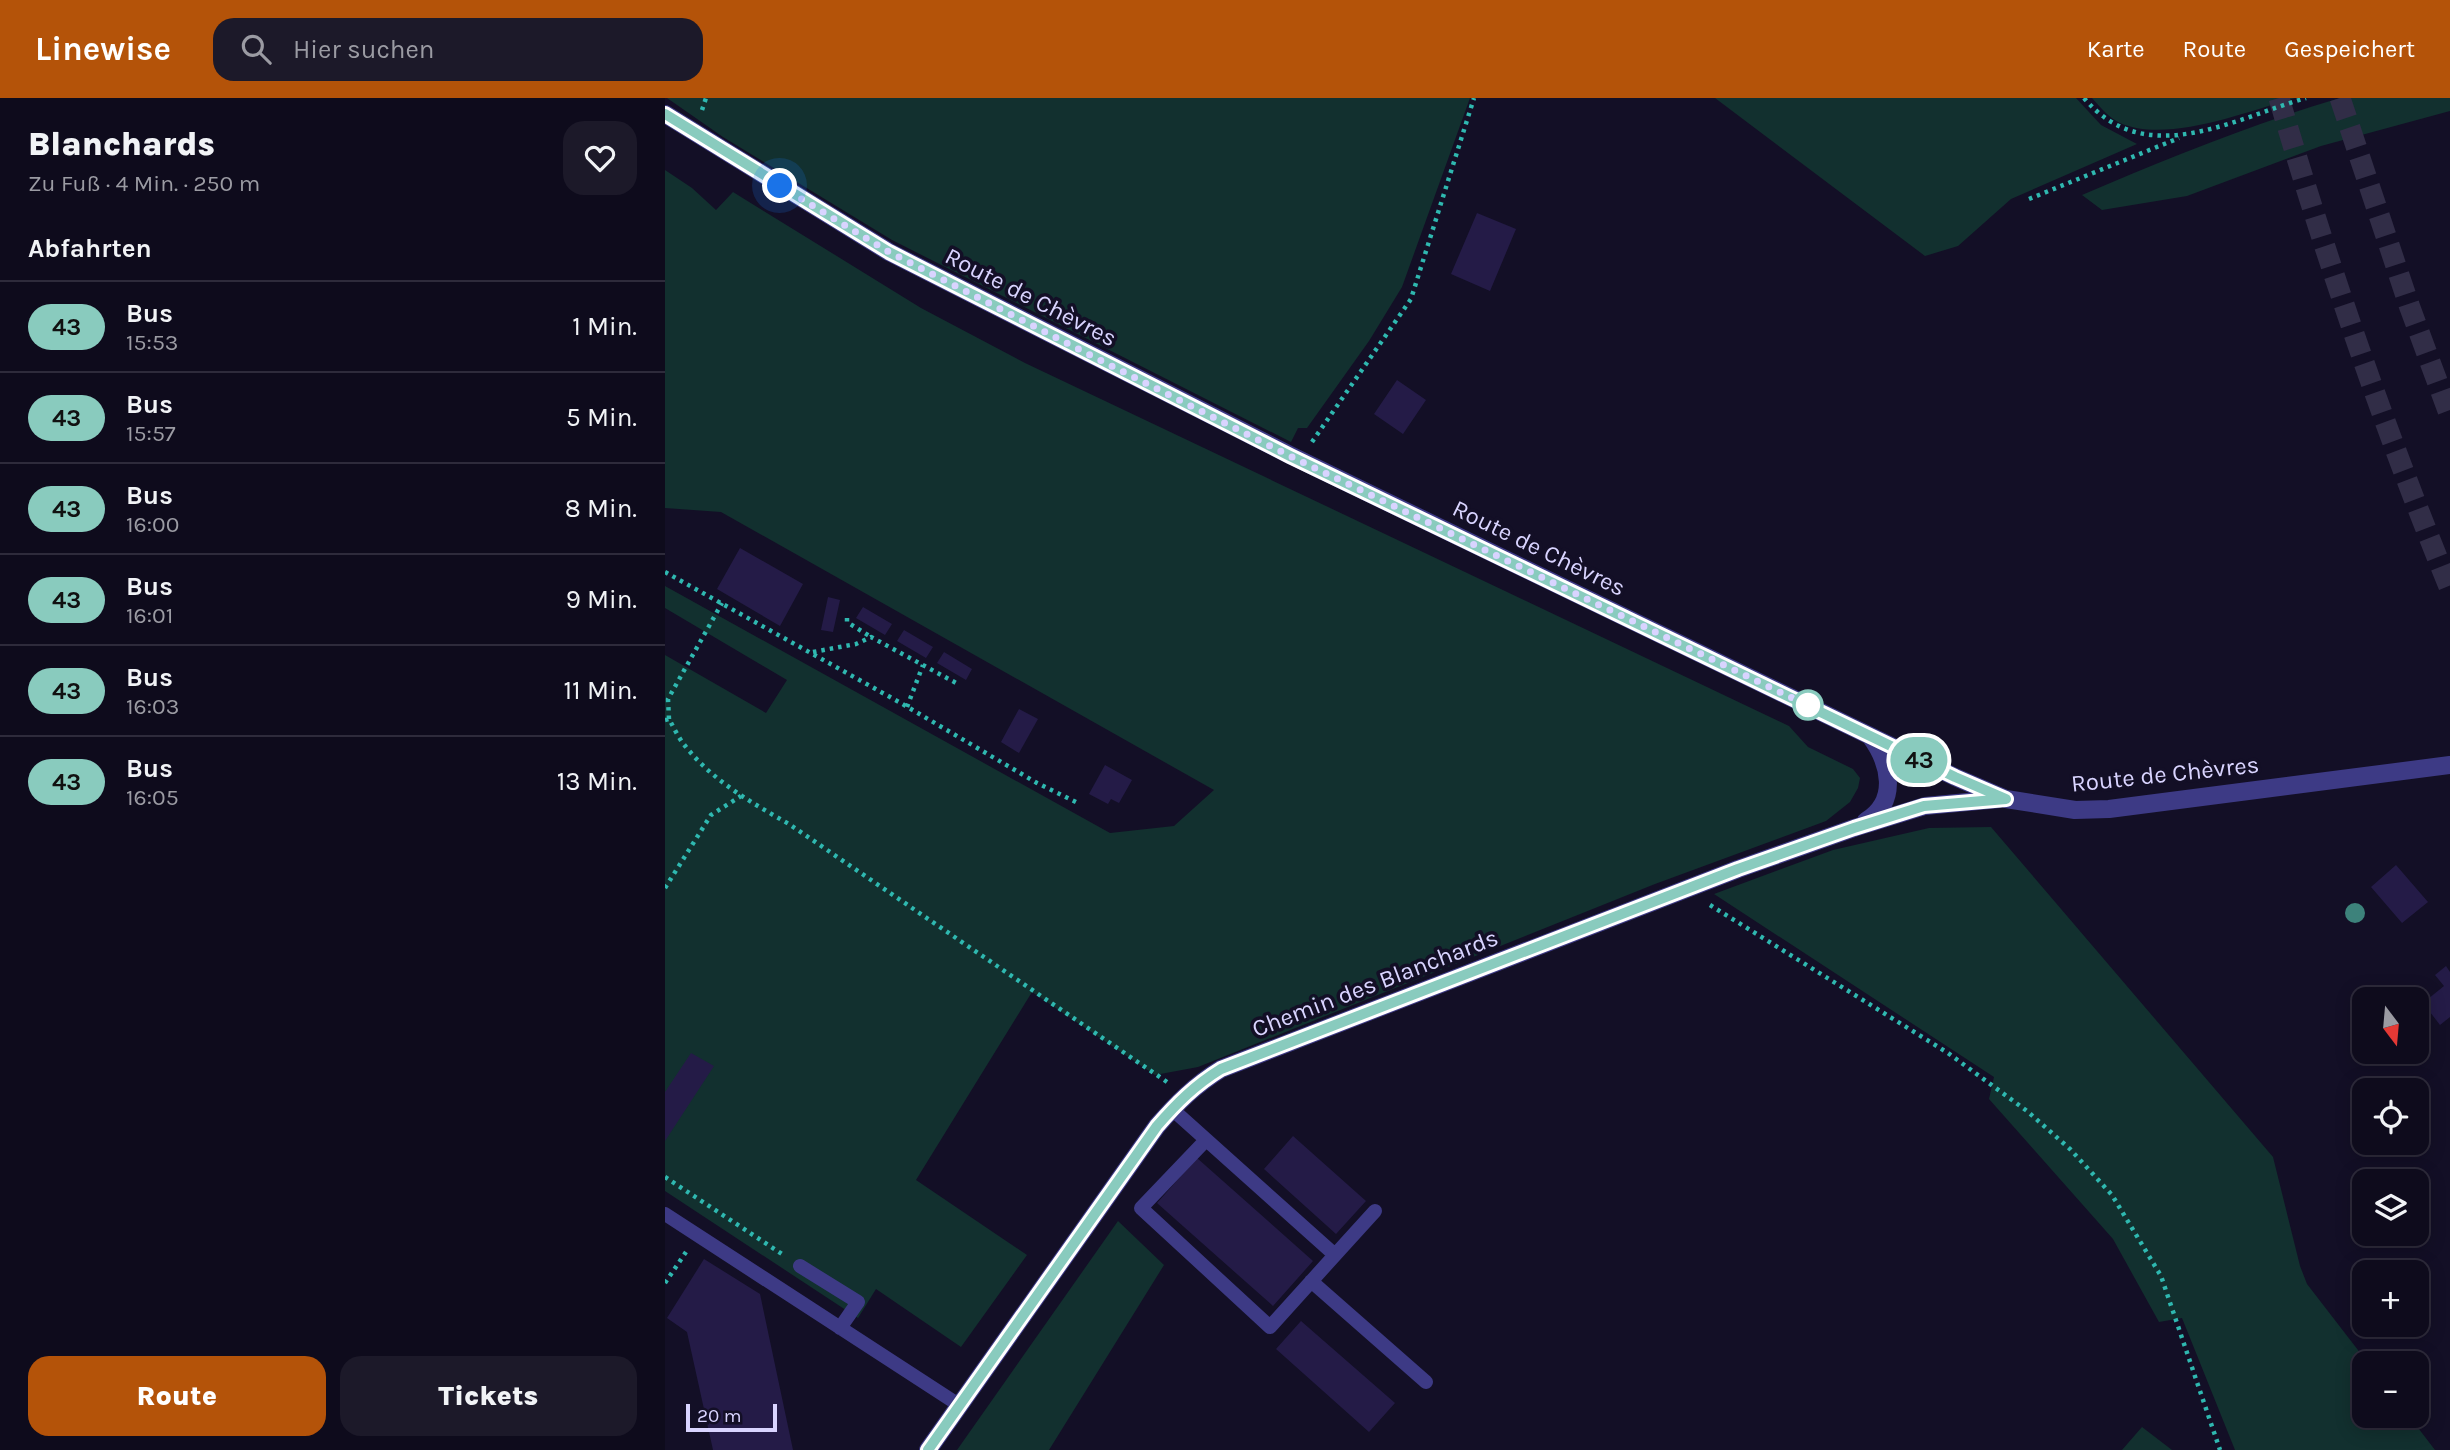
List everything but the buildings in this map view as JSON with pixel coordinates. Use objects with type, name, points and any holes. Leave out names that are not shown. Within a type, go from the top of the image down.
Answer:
[{"type":"street","name":"Route de Chèvres","points":[[665,114],[889,252],[1300,460],[1955,777],[2006,799],[2075,810],[2109,809],[2450,765]]},
{"type":"street","points":[[1854,828],[1876,815],[1887,799],[1887,764],[1869,734]]},
{"type":"street","name":"Chemin des Blanchards","points":[[928,1450],[1157,1126],[1185,1094],[1221,1069],[1685,890],[1854,828],[1924,806],[2006,799]]},
{"type":"lane","points":[[1172,1109],[1335,1255]]},
{"type":"lane","points":[[1206,1140],[1141,1208],[1270,1327],[1375,1211]]},
{"type":"lane","points":[[665,1214],[960,1405]]},
{"type":"lane","points":[[800,1266],[858,1302],[840,1328]]},
{"type":"lane","points":[[1311,1281],[1426,1382]]},
{"type":"path","points":[[1300,460],[1411,299],[1474,98]]},
{"type":"path","points":[[2084,98],[2093,109],[2120,128],[2156,137],[2183,136]]},
{"type":"path","points":[[2029,199],[2183,136],[2306,98]]},
{"type":"path","points":[[665,572],[1037,783],[1080,804]]},
{"type":"path","points":[[722,603],[668,699],[667,719],[701,764],[741,796],[789,824],[989,963],[1185,1094]]},
{"type":"path","points":[[848,618],[847,622],[871,637],[958,684]]},
{"type":"path","points":[[812,653],[856,644],[871,637]]},
{"type":"path","points":[[907,707],[923,665]]},
{"type":"path","points":[[665,888],[711,815],[741,796]]},
{"type":"path","points":[[1685,890],[1948,1053],[2027,1111],[2070,1149],[2112,1195],[2161,1276],[2220,1450]]},
{"type":"path","points":[[665,1177],[800,1266]]},
{"type":"path","points":[[665,1283],[697,1235]]},
{"type":"green space","points":[[667,98],[1470,98],[1402,287],[1369,341],[1307,428],[1298,428],[1291,442],[892,240],[723,137]]},
{"type":"green space","points":[[1715,98],[2076,98],[2101,125],[2137,144],[2011,199],[1958,246],[1925,256]]},
{"type":"green space","points":[[2092,98],[2295,98],[2207,123],[2161,130],[2120,123]]},
{"type":"green space","points":[[2340,98],[2450,98],[2450,111],[2321,146],[2187,196],[2102,210],[2082,195],[2209,143]]},
{"type":"green space","points":[[665,170],[692,188],[716,210],[733,192],[921,308],[1025,363],[1789,726],[1808,747],[1853,769],[1860,778],[1858,788],[1850,802],[1826,821],[1655,884],[1198,1067],[1155,1075],[1032,992],[916,1180],[1027,1255],[961,1347],[876,1289],[858,1318],[665,1191],[665,655],[766,713],[787,680],[665,608],[665,586],[1110,833],[1174,826],[1214,790],[721,512],[665,508]]},
{"type":"green space","points":[[1991,827],[2273,1157],[2300,1266],[2307,1284],[2359,1351],[2352,1351],[2352,1428],[2418,1428],[2435,1450],[2235,1450],[2182,1318],[2159,1322],[2113,1239],[1989,1099],[1994,1077],[1714,894],[1833,850],[1929,828]]},
{"type":"green space","points":[[1118,1221],[1164,1265],[1049,1450],[957,1450]]},
{"type":"green space","points":[[2142,1427],[2172,1450],[2122,1450]]},
{"type":"tunnel","points":[[2279,98],[2358,346],[2450,589]]},
{"type":"tunnel","points":[[2340,98],[2409,305],[2450,416]]},
{"type":"bus line","name":"43","points":[[665,114],[889,252],[1092,356],[1290,456],[1955,777],[2006,799],[1924,806],[1854,828],[1738,869],[1221,1069],[1185,1094],[1157,1126],[928,1450]]},
{"type":"route","points":[[780,186],[889,252],[1290,456],[1811,707],[1808,705]]}]
